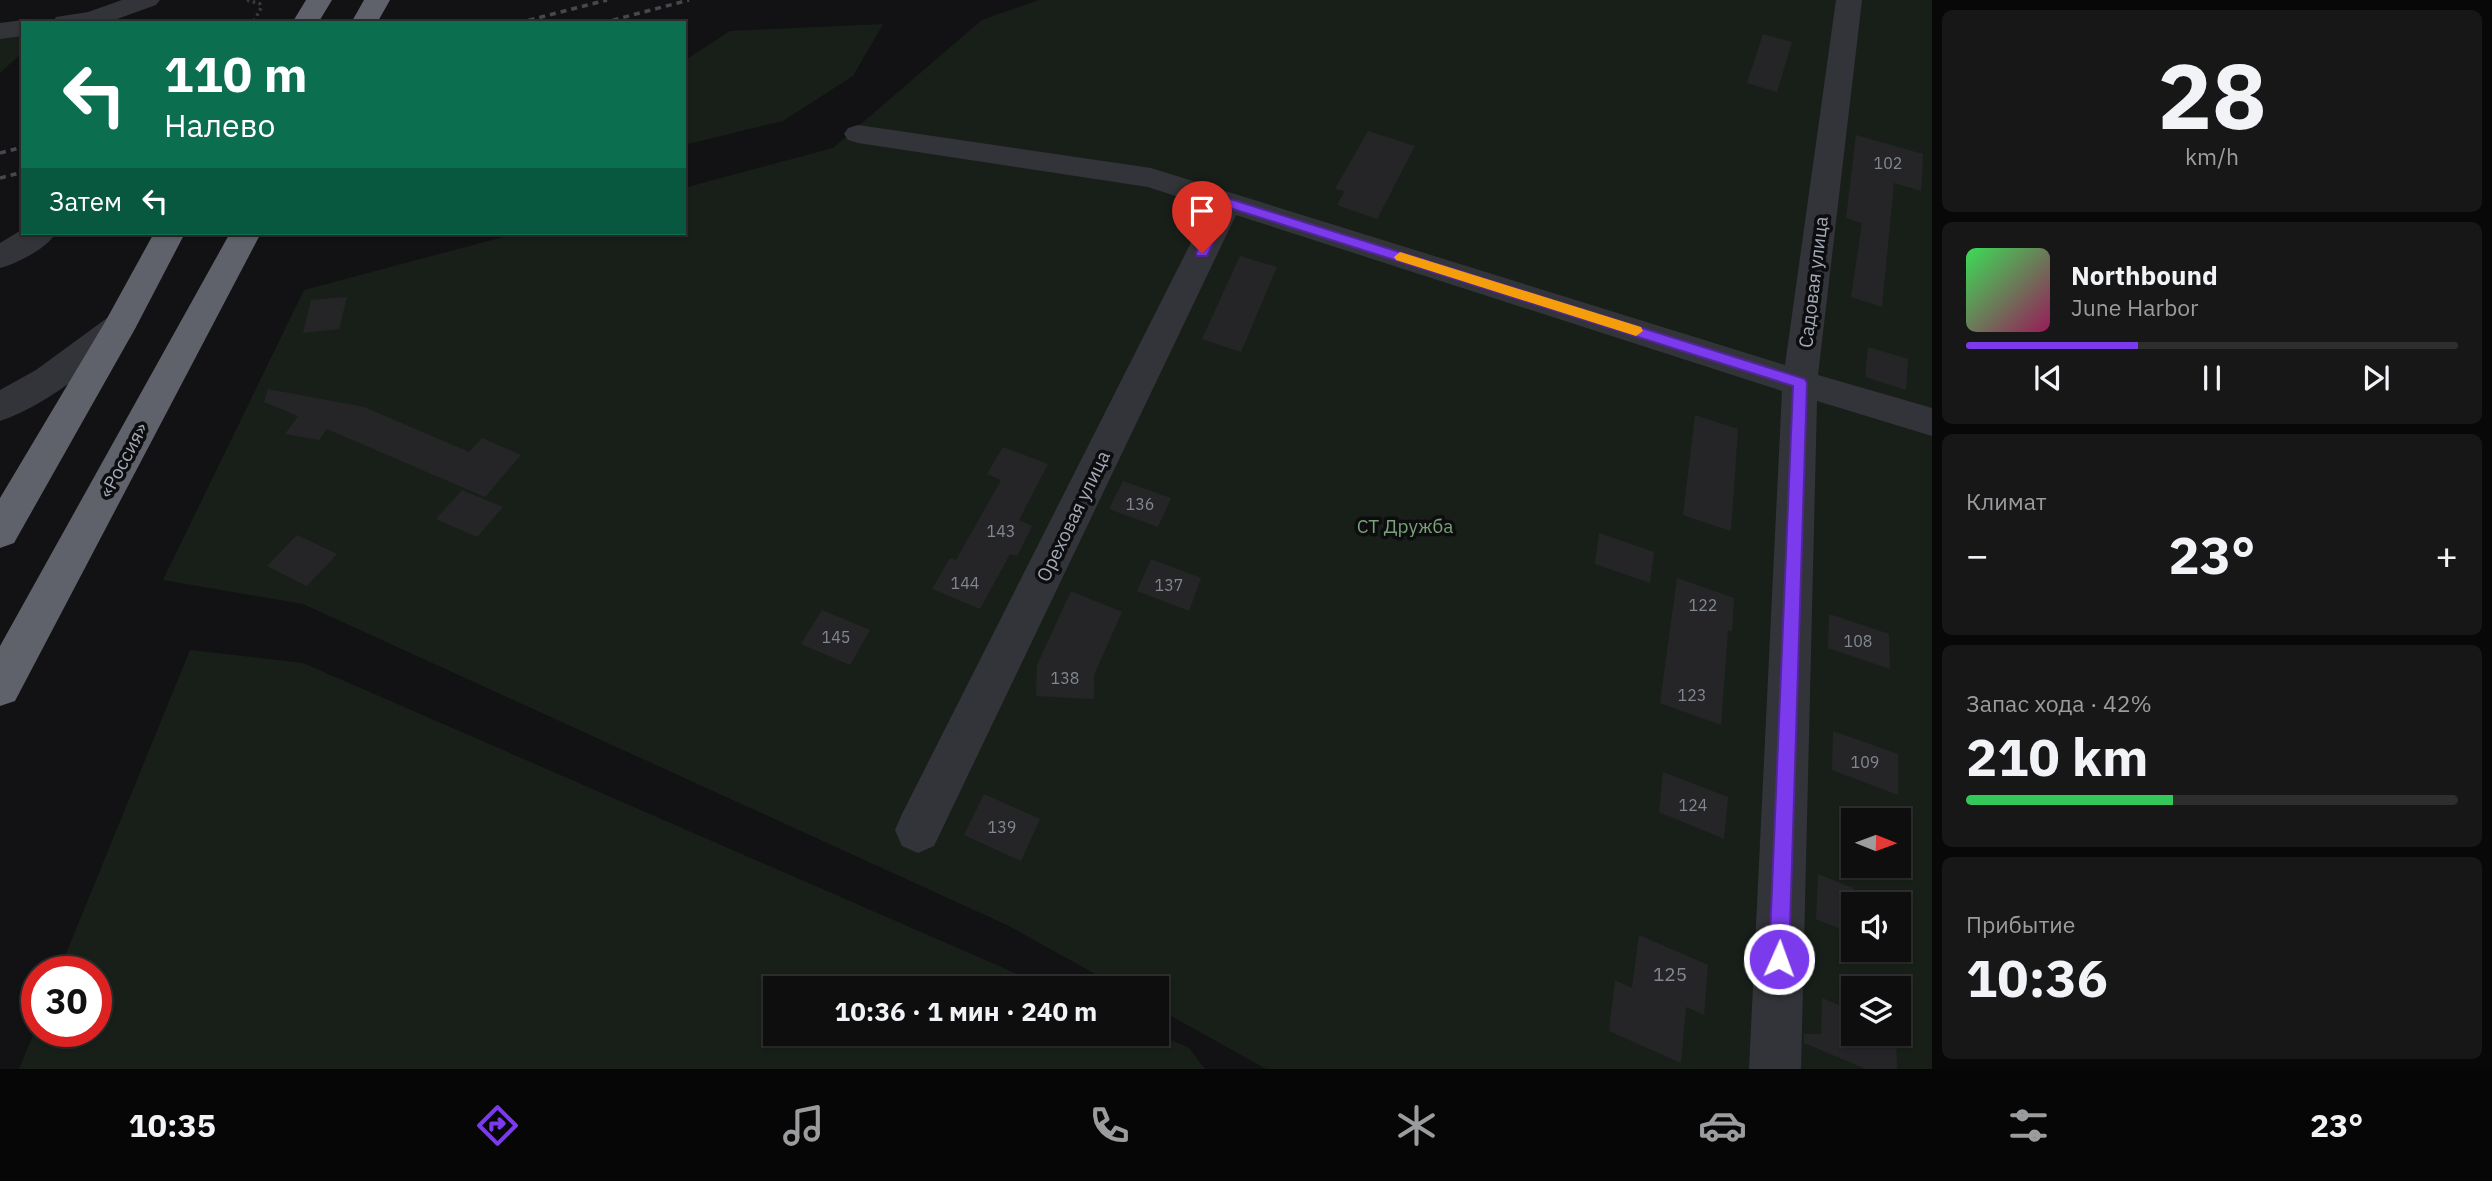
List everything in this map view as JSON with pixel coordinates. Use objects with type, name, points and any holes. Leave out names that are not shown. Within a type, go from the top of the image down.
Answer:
[{"type":"highway","points":[[365,21],[377,0]]},
{"type":"highway","points":[[0,532],[119,327],[168,235]]},
{"type":"highway","name":"«Россия»","points":[[0,687],[244,235]]},
{"type":"street","points":[[78,21],[147,0]]},
{"type":"street","points":[[138,21],[147,11],[166,0]]},
{"type":"street","name":"Садовая улица","points":[[1775,1069],[1800,383],[1849,0]]},
{"type":"street","points":[[0,31],[21,28]]},
{"type":"street","points":[[858,134],[1151,178],[1800,383],[1932,422]]},
{"type":"street","name":"Ореховая улица","points":[[918,830],[1227,202]]},
{"type":"street","points":[[0,257],[37,235]]},
{"type":"street","points":[[0,407],[48,379],[119,327]]},
{"type":"path","points":[[247,0],[260,4],[261,8],[254,21]]},
{"type":"green space","name":"СТ Дружба","points":[[1039,0],[1932,0],[1932,1069],[1266,1069],[1169,1015],[1169,976],[1099,976],[1009,926],[303,604],[163,580],[304,290],[510,235],[686,235],[686,187],[833,148],[982,20]]},
{"type":"green space","points":[[883,24],[853,76],[783,121],[686,145],[686,60],[730,31]]},
{"type":"green space","points":[[0,37],[21,37],[21,54],[0,73]]},
{"type":"green space","points":[[190,650],[303,663],[1022,976],[763,976],[763,1046],[1169,1046],[1169,1039],[1189,1048],[1205,1069],[19,1069],[28,1047],[112,1047],[112,956],[65,956]]},
{"type":"building","points":[[1763,34],[1792,42],[1777,92],[1747,83]]},
{"type":"building","points":[[1368,131],[1415,146],[1377,219],[1337,205],[1345,191],[1335,189]]},
{"type":"building","points":[[1856,135],[1923,154],[1921,191],[1894,183],[1882,307],[1851,297],[1862,223],[1846,218]]},
{"type":"building","points":[[1240,256],[1277,267],[1241,352],[1202,339]]},
{"type":"building","points":[[347,297],[339,329],[303,333],[311,300]]},
{"type":"building","points":[[1868,347],[1908,359],[1906,390],[1865,377]]},
{"type":"building","points":[[268,389],[364,407],[469,452],[482,438],[521,455],[485,497],[327,429],[319,440],[285,434],[298,416],[264,402]]},
{"type":"building","points":[[1695,415],[1738,429],[1731,531],[1683,515]]},
{"type":"building","points":[[1003,447],[1048,464],[1019,520],[1032,526],[1017,556],[1010,554],[980,609],[932,589],[950,558],[956,560],[1001,480],[987,474]]},
{"type":"building","points":[[1123,481],[1171,498],[1158,527],[1109,509]]},
{"type":"building","points":[[462,490],[503,507],[477,537],[436,519]]},
{"type":"building","points":[[1599,533],[1654,552],[1650,583],[1595,564]]},
{"type":"building","points":[[297,535],[337,554],[307,586],[267,566]]},
{"type":"building","points":[[1151,559],[1201,578],[1189,611],[1137,591]]},
{"type":"building","points":[[1677,578],[1734,598],[1732,632],[1728,630],[1721,725],[1660,703]]},
{"type":"building","points":[[1071,591],[1122,612],[1094,675],[1094,699],[1036,696],[1037,665]]},
{"type":"building","points":[[822,610],[870,630],[850,665],[801,644]]},
{"type":"building","points":[[1829,614],[1889,634],[1890,669],[1828,648]]},
{"type":"building","points":[[1833,731],[1898,754],[1898,795],[1832,770]]},
{"type":"building","points":[[1663,772],[1728,797],[1724,839],[1659,812]]},
{"type":"building","points":[[984,794],[1040,819],[1021,861],[964,835]]},
{"type":"building","points":[[1818,874],[1853,888],[1853,892],[1841,892],[1841,929],[1816,919]]},
{"type":"building","points":[[1639,935],[1708,965],[1704,1015],[1686,1007],[1681,1063],[1609,1031],[1615,980],[1632,988]]},
{"type":"building","points":[[1822,998],[1841,1006],[1841,1046],[1896,1046],[1897,1069],[1866,1069],[1804,1043],[1804,1034],[1821,1034]]},
{"type":"railway","points":[[526,21],[607,0]]},
{"type":"railway","points":[[610,21],[689,0]]},
{"type":"railway","points":[[0,153],[21,148]]},
{"type":"railway","points":[[0,178],[21,173]]},
{"type":"slow traffic","points":[[1400,257],[1636,331]]},
{"type":"route","points":[[1202,253],[1227,202],[1800,383],[1779,959]]}]
